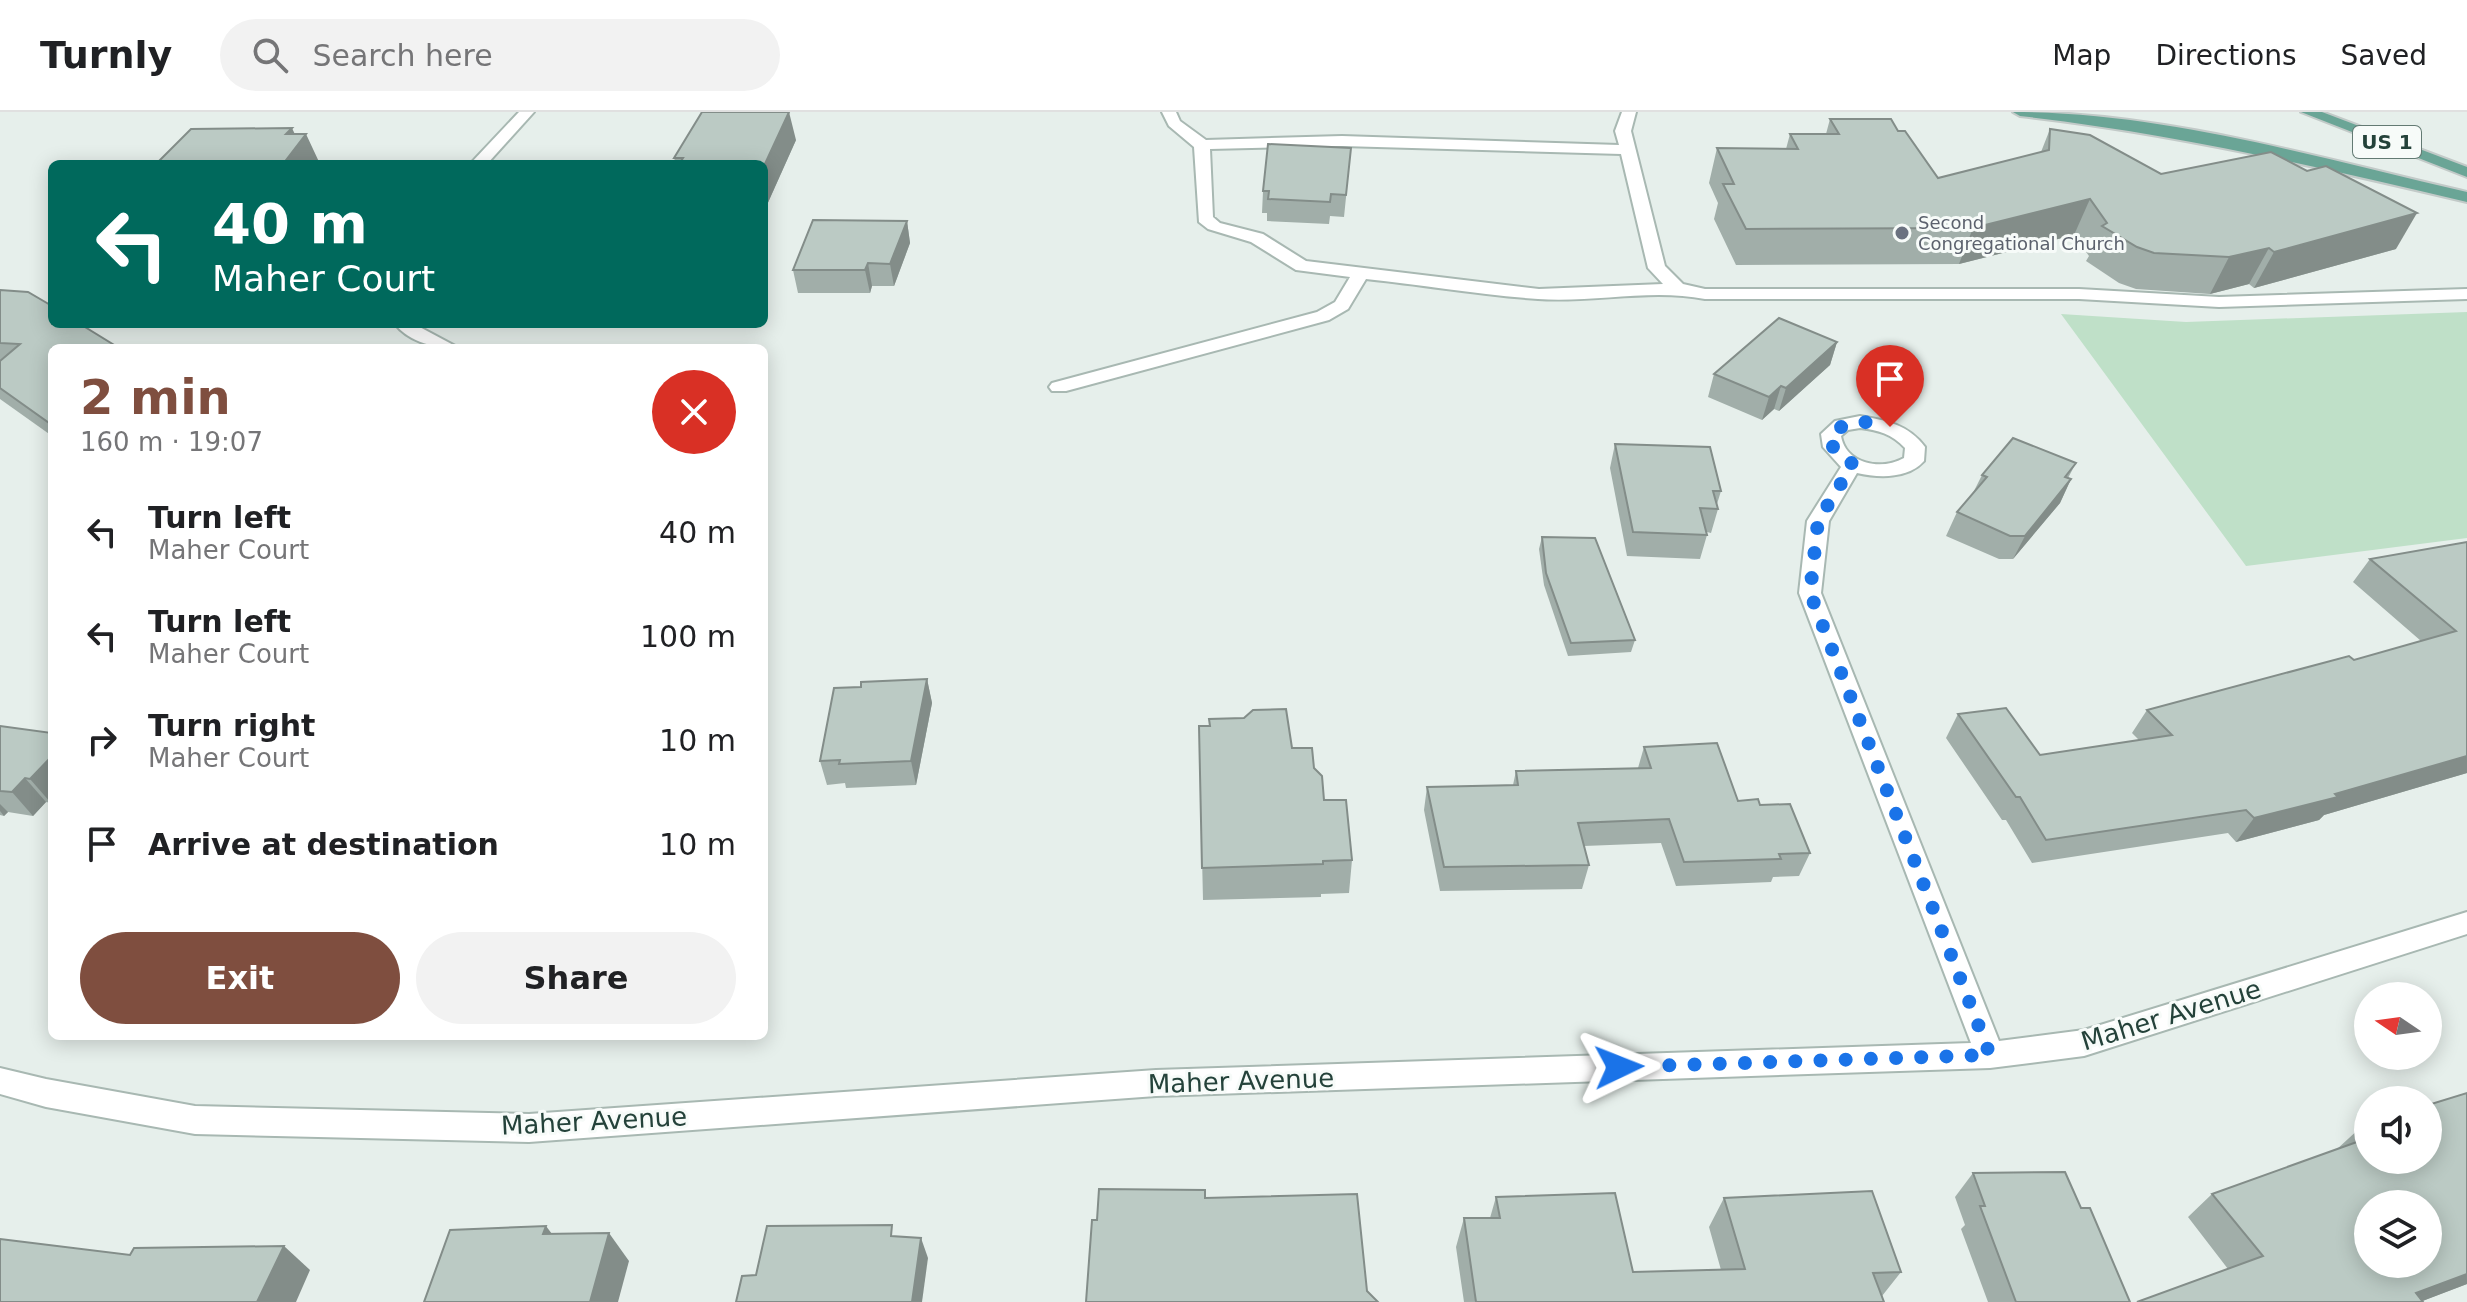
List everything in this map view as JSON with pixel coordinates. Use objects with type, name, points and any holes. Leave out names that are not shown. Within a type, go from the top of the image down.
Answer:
[{"type":"main road","points":[[2020,112],[2105,121],[2239,144],[2467,197]]},
{"type":"main road","name":"US 1","points":[[2308,112],[2467,172]]},
{"type":"street","points":[[482,160],[527,112]]},
{"type":"street","points":[[1169,112],[1174,123],[1202,145],[1342,141],[1628,150]]},
{"type":"street","points":[[1629,112],[1623,131],[1657,268],[1677,288]]},
{"type":"street","points":[[1202,145],[1205,219],[1214,226],[1257,238],[1302,266],[1539,294],[1598,294],[1677,288],[1705,294],[2079,294],[2219,302],[2467,294]]},
{"type":"street","points":[[1059,387],[1323,316],[1342,305],[1361,272]]},
{"type":"street","points":[[408,328],[441,344]]},
{"type":"street","points":[[1853,464],[1818,521],[1810,593],[1990,1055]]},
{"type":"street","name":"Maher Avenue","points":[[0,1081],[46,1093],[195,1120],[529,1128],[1156,1083],[1990,1055],[2084,1043],[2467,923]]},
{"type":"green space","points":[[2467,312],[2467,538],[2246,566],[2061,314],[2186,322]]},
{"type":"building","points":[[702,112],[789,112],[767,160],[674,158]]},
{"type":"building","points":[[1830,119],[1891,119],[1898,131],[1905,131],[1938,178],[2049,150],[2050,129],[2090,135],[2161,174],[2271,152],[2307,171],[2326,166],[2417,213],[2274,252],[2269,248],[2229,257],[2154,253],[2137,247],[2102,226],[2107,223],[2090,199],[1973,228],[1746,229],[1723,184],[1734,184],[1717,148],[1798,149],[1790,134],[1839,134]]},
{"type":"building","points":[[292,128],[286,134],[306,134],[286,160],[160,160],[191,129]]},
{"type":"building","points":[[1268,144],[1351,148],[1346,195],[1331,194],[1330,202],[1268,199],[1269,191],[1263,191]]},
{"type":"building","points":[[813,220],[907,221],[890,264],[868,263],[865,270],[793,270]]},
{"type":"building","points":[[0,290],[28,292],[48,304],[48,328],[86,328],[112,344],[48,344],[48,422],[0,388],[0,361],[20,344],[0,343]]},
{"type":"building","points":[[1779,318],[1837,342],[1786,388],[1781,386],[1769,397],[1714,374]]},
{"type":"building","points":[[2013,438],[2076,463],[2065,477],[2071,479],[2025,536],[2010,536],[1957,512],[1987,477],[1982,475]]},
{"type":"building","points":[[1615,444],[1710,447],[1721,491],[1713,491],[1718,509],[1700,508],[1707,535],[1633,532]]},
{"type":"building","points":[[1542,537],[1595,538],[1635,640],[1571,643],[1546,573]]},
{"type":"building","points":[[2467,542],[2467,756],[2335,794],[2338,797],[2254,818],[2246,810],[2046,840],[2020,797],[2016,797],[1958,714],[2006,708],[2040,755],[2172,735],[2147,710],[2349,656],[2354,660],[2456,631],[2370,559]]},
{"type":"building","points":[[927,679],[911,761],[839,764],[840,760],[820,761],[834,688],[861,687],[861,682]]},
{"type":"building","points":[[1286,709],[1292,748],[1312,748],[1314,768],[1322,776],[1324,800],[1346,800],[1352,860],[1323,861],[1323,864],[1202,868],[1199,726],[1210,726],[1209,719],[1244,718],[1253,710]]},
{"type":"building","points":[[0,726],[48,732],[48,760],[12,792],[0,791]]},
{"type":"building","points":[[1717,743],[1738,801],[1758,799],[1760,805],[1790,804],[1810,853],[1779,854],[1781,859],[1684,862],[1669,819],[1578,823],[1589,865],[1444,867],[1427,787],[1518,785],[1516,771],[1651,768],[1644,747]]},
{"type":"building","points":[[2467,1093],[2467,1274],[2416,1293],[2423,1302],[2137,1302],[2263,1256],[2212,1194],[2354,1143],[2354,1174],[2442,1174],[2442,1101]]},
{"type":"building","points":[[2065,1172],[2081,1208],[2090,1208],[2130,1302],[2016,1302],[1980,1206],[1985,1206],[1973,1173]]},
{"type":"building","points":[[1099,1189],[1205,1190],[1205,1198],[1357,1194],[1367,1291],[1378,1302],[1086,1302],[1092,1220],[1097,1220]]},
{"type":"building","points":[[1872,1191],[1901,1272],[1873,1273],[1884,1302],[1476,1302],[1464,1218],[1500,1218],[1496,1197],[1615,1193],[1633,1272],[1745,1269],[1724,1198]]},
{"type":"building","points":[[892,1225],[891,1236],[921,1238],[912,1302],[736,1302],[742,1276],[756,1275],[767,1226]]},
{"type":"building","points":[[546,1226],[543,1234],[609,1233],[590,1302],[424,1302],[450,1230]]},
{"type":"building","points":[[0,1239],[130,1255],[134,1248],[284,1246],[257,1302],[0,1302]]},
{"type":"place","name":"Second Congregational Church","points":[[1902,233]]},
{"type":"route","points":[[1619,1067],[1990,1055],[1810,593],[1818,521],[1853,464],[1836,453],[1831,445],[1831,434],[1842,425],[1860,422],[1890,427]]}]
